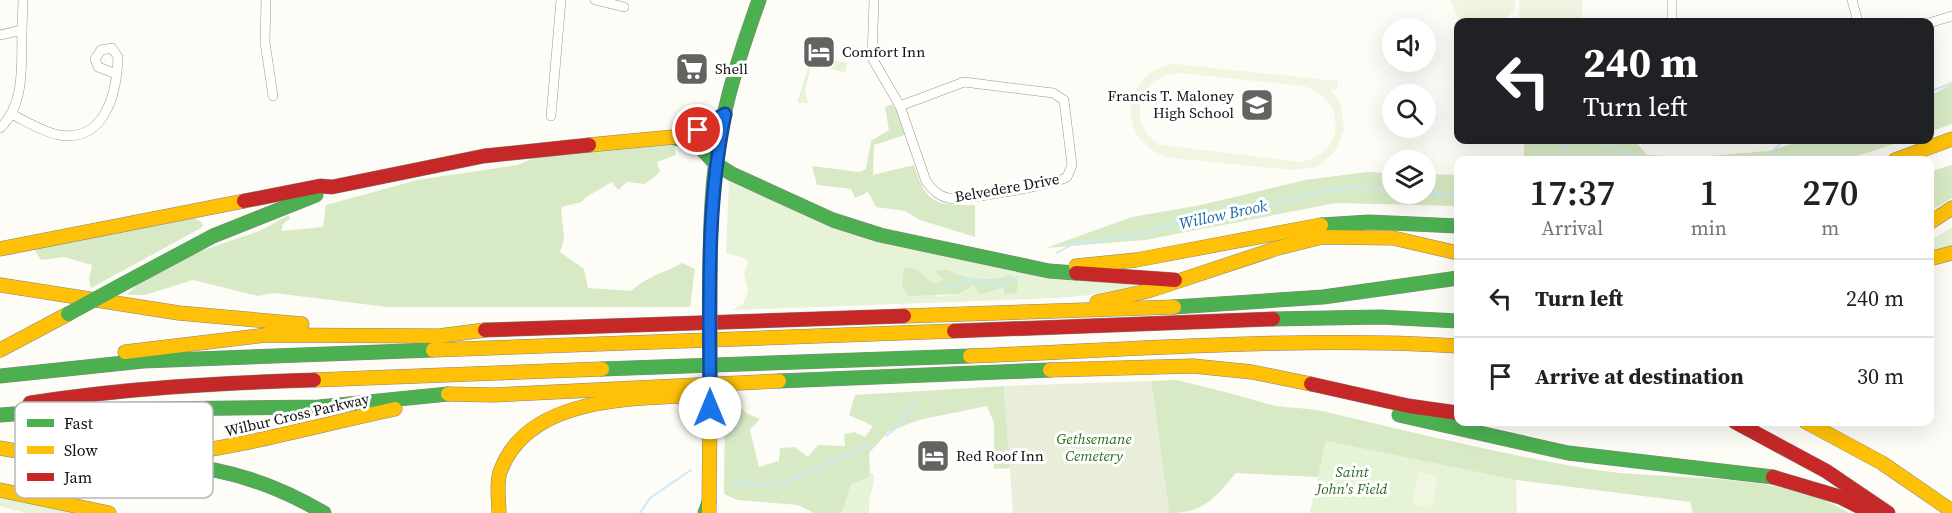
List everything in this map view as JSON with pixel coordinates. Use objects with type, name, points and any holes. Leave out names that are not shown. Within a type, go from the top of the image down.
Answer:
[{"type":"main road","points":[[708,509],[710,298],[716,164],[725,114],[759,0]]},
{"type":"main road","points":[[0,350],[213,236],[332,187],[484,156],[673,137],[698,130],[725,114]]},
{"type":"main road","points":[[673,137],[696,144],[716,164],[732,174],[843,224],[940,249],[1075,274],[1175,280]]},
{"type":"main road","points":[[1906,156],[1952,140]]},
{"type":"main road","points":[[0,249],[320,186],[332,187]]},
{"type":"main road","points":[[1934,220],[1952,208]]},
{"type":"main road","points":[[1040,268],[1140,259],[1331,224],[1454,226]]},
{"type":"main road","points":[[1019,312],[1038,306],[1116,298],[1162,286],[1286,246],[1332,236],[1393,238],[1454,253]]},
{"type":"main road","points":[[1934,258],[1952,253]]},
{"type":"main road","points":[[0,285],[94,302],[215,317],[328,326],[480,330],[1258,303],[1366,292],[1454,279]]},
{"type":"main road","points":[[0,376],[143,361],[1304,318],[1380,317],[1454,321]]},
{"type":"main road","points":[[22,373],[45,364],[248,336],[439,336],[480,330]]},
{"type":"main road","points":[[39,402],[83,394],[195,384],[1292,344],[1392,342],[1454,346]]},
{"type":"main road","points":[[213,409],[301,408],[464,392],[494,395],[562,390],[1150,365],[1212,367],[1262,373],[1395,403],[1454,412]]},
{"type":"main road","points":[[1262,373],[1296,388],[1542,448],[1603,459],[1743,472],[1786,480],[1837,496],[1872,513]]},
{"type":"main road","points":[[499,513],[498,484],[505,460],[519,439],[546,418],[568,410],[741,392],[767,382]]},
{"type":"main road","name":"Wilbur Cross Parkway","points":[[213,450],[379,413],[494,395]]},
{"type":"main road","points":[[0,409],[15,406]]},
{"type":"main road","points":[[0,415],[15,414]]},
{"type":"main road","points":[[1742,426],[1826,471],[1888,513]]},
{"type":"main road","points":[[1813,426],[1882,463],[1952,511]]},
{"type":"main road","name":"Wilbur Cross Parkway","points":[[0,448],[15,450]]},
{"type":"main road","points":[[213,468],[278,489],[324,513]]},
{"type":"main road","points":[[0,490],[15,493]]},
{"type":"main road","points":[[38,498],[109,513]]},
{"type":"street","points":[[0,128],[11,114],[19,89],[23,0]]},
{"type":"street","points":[[266,0],[265,42],[273,96]]},
{"type":"street","points":[[552,116],[561,0]]},
{"type":"street","points":[[595,0],[624,7]]},
{"type":"street","name":"Belvedere Drive","points":[[874,0],[872,58],[900,106],[926,181],[941,196],[959,199],[1027,187],[1062,180],[1071,172],[1066,105],[1059,95],[964,82],[900,106]]},
{"type":"street","points":[[1672,0],[1672,18]]},
{"type":"street","points":[[1852,0],[1857,18]]},
{"type":"street","points":[[1934,21],[1952,16]]},
{"type":"street","points":[[0,35],[22,30]]},
{"type":"street","points":[[11,114],[60,135],[81,133],[100,121],[108,110],[115,81],[114,73]]},
{"type":"green space","points":[[1450,0],[1516,0],[1513,11],[1506,18],[1458,18]]},
{"type":"green space","points":[[1519,0],[1582,0],[1582,18],[1519,18]]},
{"type":"green space","points":[[821,57],[847,63],[845,73],[820,65],[818,70],[811,67],[805,91],[808,103],[797,103],[811,58],[819,61]]},
{"type":"green space","points":[[1174,64],[1338,81],[1337,89],[1330,89],[1341,105],[1344,129],[1336,151],[1317,167],[1293,170],[1172,158],[1154,151],[1141,140],[1133,125],[1131,110],[1134,95],[1142,81],[1155,70]],"holes":[[[1182,73],[1303,86],[1318,92],[1328,102],[1334,113],[1336,126],[1333,138],[1326,149],[1315,157],[1300,162],[1161,145],[1149,136],[1142,125],[1140,113],[1147,90],[1167,75]]]},
{"type":"green space","points":[[1952,84],[1952,124],[1934,130],[1934,93]]},
{"type":"green space","points":[[892,104],[905,135],[874,145],[873,175],[914,165],[923,188],[934,200],[950,204],[975,205],[975,237],[920,220],[905,211],[876,207],[868,192],[855,198],[851,189],[817,185],[812,166],[859,172],[866,169],[871,141],[889,130],[885,107]]},
{"type":"green space","points":[[674,144],[676,155],[657,162],[660,172],[645,184],[627,182],[618,190],[612,182],[586,197],[582,202],[561,207],[564,239],[560,252],[584,269],[588,288],[631,291],[636,286],[682,263],[695,269],[690,307],[387,307],[274,293],[258,296],[193,280],[145,295],[127,295],[137,285],[167,266],[266,228],[289,215],[290,219],[283,224],[281,231],[323,227],[326,205],[417,180],[518,165],[545,153]]},
{"type":"green space","points":[[1524,144],[1637,144],[1647,155],[1672,156],[1524,156]]},
{"type":"green space","points":[[1792,144],[1894,144],[1857,156],[1708,156],[1769,151]]},
{"type":"green space","points":[[1952,165],[1952,198],[1934,209],[1934,170]]},
{"type":"green space","points":[[1367,172],[1382,173],[1382,204],[1436,204],[1436,174],[1454,175],[1454,206],[1336,203],[1145,240],[1046,248],[1132,217],[1201,205],[1305,180]]},
{"type":"green space","points":[[729,182],[812,216],[1134,283],[1135,286],[1091,295],[1057,298],[732,310],[743,304],[748,291],[744,274],[748,262],[744,258],[726,253]],"holes":[[[904,267],[917,269],[934,284],[945,279],[934,272],[944,271],[971,278],[1004,277],[1004,288],[980,295],[975,286],[959,294],[938,297]]]},
{"type":"green space","points":[[194,218],[203,225],[201,228],[91,288],[89,279],[92,265],[64,257],[41,260],[32,246]]},
{"type":"green space","points":[[1952,227],[1952,248],[1934,252],[1934,239]]},
{"type":"green space","points":[[904,267],[917,269],[934,284],[944,279],[933,271],[948,270],[961,276],[977,278],[1009,275],[1018,280],[1017,293],[1005,294],[1003,288],[980,295],[974,286],[959,294],[907,296],[902,284]]},
{"type":"green space","points":[[1176,380],[1275,406],[1319,410],[1487,449],[1583,468],[1720,479],[1789,489],[1820,499],[1849,513],[1693,513],[1690,502],[1516,480],[1326,441],[1318,477],[1236,473],[1207,503],[1191,510],[1169,513],[1151,381]]},
{"type":"green space","name":"Gethsemane Cemetery","points":[[1151,381],[1169,513],[1013,513],[1004,386]]},
{"type":"green space","points":[[1004,386],[1010,468],[994,469],[994,423],[987,406],[919,420],[888,432],[869,453],[870,476],[851,485],[842,512],[814,513],[798,505],[737,500],[724,494],[725,400],[734,400],[746,413],[760,419],[750,430],[759,467],[779,461],[780,448],[795,447],[808,457],[818,445],[845,446],[844,434],[854,432],[865,437],[873,426],[849,415],[855,395]]},
{"type":"green space","name":"Saint John's Field","points":[[1326,441],[1516,480],[1517,513],[1310,513]]},
{"type":"green space","points":[[1418,472],[1438,476],[1432,508],[1412,504]]},
{"type":"green space","points":[[870,473],[874,474],[869,513],[839,513],[842,512],[851,485],[870,476]]},
{"type":"green space","points":[[0,496],[75,513],[25,513],[0,506]]},
{"type":"waterway","name":"Willow Brook","points":[[1934,90],[1952,83]]},
{"type":"waterway","name":"Willow Brook","points":[[1563,156],[1568,144]]},
{"type":"waterway","name":"Willow Brook","points":[[1604,144],[1633,156]]},
{"type":"waterway","name":"Willow Brook","points":[[1768,156],[1780,144]]},
{"type":"waterway","name":"Willow Brook","points":[[1057,253],[1073,244],[1141,235],[1180,221],[1200,221],[1245,207],[1274,204],[1321,191],[1354,187],[1382,189]]},
{"type":"waterway","name":"Willow Brook","points":[[1436,193],[1454,195]]},
{"type":"waterway","name":"Willow Brook","points":[[946,287],[973,280],[999,285],[1018,277]]},
{"type":"waterway","name":"Willow Brook","points":[[886,436],[903,420],[914,399]]},
{"type":"waterway","name":"Willow Brook","points":[[733,481],[753,484],[788,481],[870,445]]},
{"type":"waterway","name":"Willow Brook","points":[[640,513],[650,498],[691,470]]},
{"type":"traffic: fast","points":[[710,298],[710,241],[718,146],[735,72],[759,0]]},
{"type":"traffic: fast","points":[[675,138],[696,143],[716,164],[732,174],[833,220],[880,235],[1049,271],[1076,273]]},
{"type":"traffic: fast","points":[[125,283],[213,236],[316,195]]},
{"type":"traffic: fast","points":[[1321,225],[1369,222],[1454,226]]},
{"type":"traffic: fast","points":[[1174,307],[1323,297],[1454,279]]},
{"type":"traffic: fast","points":[[68,314],[125,283]]},
{"type":"traffic: fast","points":[[710,298],[710,408]]},
{"type":"traffic: fast","points":[[1273,319],[1380,317],[1454,321]]},
{"type":"traffic: fast","points":[[0,376],[143,361],[433,350]]},
{"type":"traffic: fast","points":[[602,369],[970,356]]},
{"type":"traffic: fast","points":[[779,381],[1050,370]]},
{"type":"traffic: fast","points":[[213,408],[319,407],[448,394]]},
{"type":"traffic: fast","points":[[0,415],[15,414]]},
{"type":"traffic: fast","points":[[1399,415],[1568,453],[1773,477]]},
{"type":"traffic: fast","points":[[213,470],[270,486],[324,513]]},
{"type":"traffic: fast","points":[[705,513],[709,502]]},
{"type":"traffic: slow","points":[[589,145],[673,137],[698,130],[725,114]]},
{"type":"traffic: slow","points":[[1906,156],[1952,139]]},
{"type":"traffic: slow","points":[[0,249],[244,201]]},
{"type":"traffic: slow","points":[[1934,220],[1952,208]]},
{"type":"traffic: slow","points":[[1076,266],[1136,260],[1321,225]]},
{"type":"traffic: slow","points":[[1097,302],[1148,291],[1278,248],[1322,237],[1393,238],[1454,252]]},
{"type":"traffic: slow","points":[[1934,258],[1952,253]]},
{"type":"traffic: slow","points":[[0,285],[179,313],[302,324]]},
{"type":"traffic: slow","points":[[904,316],[1174,307]]},
{"type":"traffic: slow","points":[[0,350],[68,314]]},
{"type":"traffic: slow","points":[[125,352],[266,335],[439,336],[485,330]]},
{"type":"traffic: slow","points":[[433,350],[954,331]]},
{"type":"traffic: slow","points":[[970,356],[1275,343],[1336,342],[1454,346]]},
{"type":"traffic: slow","points":[[1050,370],[1193,366],[1252,372],[1311,384]]},
{"type":"traffic: slow","points":[[314,380],[602,369]]},
{"type":"traffic: slow","points":[[448,394],[494,395],[779,381]]},
{"type":"traffic: slow","points":[[499,513],[500,472],[514,446],[534,428],[559,414],[588,406],[648,398],[705,395]]},
{"type":"traffic: slow","points":[[709,511],[710,408]]},
{"type":"traffic: slow","points":[[213,449],[395,409]]},
{"type":"traffic: slow","points":[[1813,426],[1882,463],[1952,511]]},
{"type":"traffic: slow","points":[[0,448],[15,450]]},
{"type":"traffic: slow","points":[[0,490],[15,493]]},
{"type":"traffic: slow","points":[[38,498],[109,513]]},
{"type":"traffic: jam","points":[[244,201],[320,186],[332,187],[484,156],[589,145]]},
{"type":"traffic: jam","points":[[1076,273],[1175,280]]},
{"type":"traffic: jam","points":[[485,330],[904,316]]},
{"type":"traffic: jam","points":[[954,331],[1273,319]]},
{"type":"traffic: jam","points":[[38,402],[172,387],[314,380]]},
{"type":"traffic: jam","points":[[1311,384],[1409,406],[1454,412]]},
{"type":"traffic: jam","points":[[1742,426],[1826,471],[1888,513]]},
{"type":"traffic: jam","points":[[1773,477],[1840,497],[1872,513]]},
{"type":"place","name":"Comfort Inn","points":[[819,52]]},
{"type":"place","name":"Shell","points":[[692,69]]},
{"type":"place","name":"Francis T. Maloney High School","points":[[1257,105]]},
{"type":"place","name":"Red Roof Inn","points":[[933,456]]},
{"type":"route","points":[[698,130],[725,114],[718,147],[713,199],[710,271],[710,408]]}]
